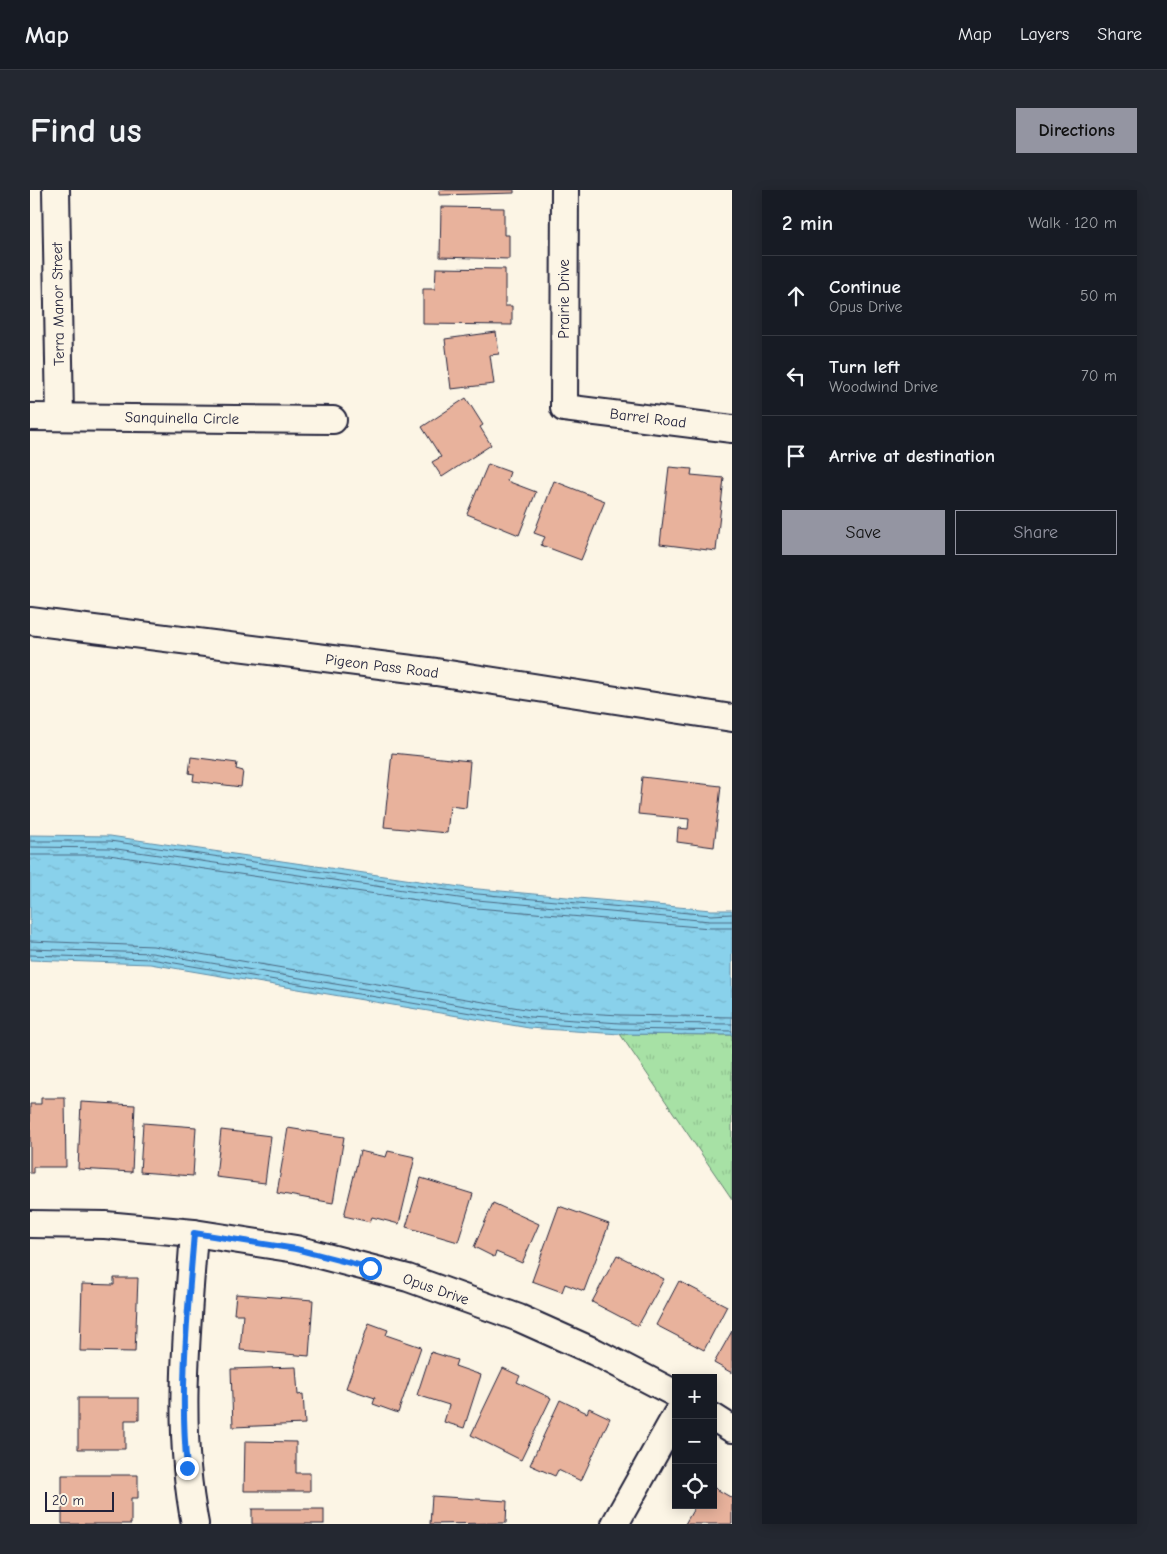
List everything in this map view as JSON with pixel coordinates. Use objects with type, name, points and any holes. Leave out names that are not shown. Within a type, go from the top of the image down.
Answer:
[{"type":"street","name":"Terra Manor Street","points":[[56,190],[60,417]]},
{"type":"street","name":"Prairie Drive","points":[[564,408],[565,190]]},
{"type":"street","name":"Barrel Road","points":[[564,408],[732,429]]},
{"type":"street","name":"Sanquinella Circle","points":[[30,417],[333,420]]},
{"type":"street","name":"Pigeon Pass Road","points":[[30,621],[436,672],[732,718]]},
{"type":"street","name":"Opus Drive","points":[[30,1224],[105,1225],[194,1233],[296,1249],[408,1278],[519,1318],[596,1352],[672,1392]]},
{"type":"street","points":[[194,1233],[184,1374],[184,1436],[194,1524]]},
{"type":"street","points":[[615,1524],[674,1419]]},
{"type":"street","points":[[716,1419],[732,1430]]},
{"type":"green space","points":[[620,1034],[732,1035],[732,1199]]},
{"type":"water","points":[[30,835],[110,836],[467,888],[711,910],[732,910],[732,1035],[620,1034],[529,1028],[150,964],[30,960]]},
{"type":"building","points":[[439,190],[514,190],[514,193],[439,195]]},
{"type":"building","points":[[441,207],[504,208],[504,235],[509,235],[509,259],[440,257]]},
{"type":"building","points":[[436,268],[505,269],[505,306],[512,306],[512,325],[423,324],[423,289],[435,289]]},
{"type":"building","points":[[496,332],[499,354],[490,355],[494,384],[451,389],[445,339]]},
{"type":"building","points":[[466,398],[483,425],[480,427],[491,445],[442,477],[432,462],[441,457],[422,427]]},
{"type":"building","points":[[488,464],[510,472],[507,481],[536,492],[519,535],[467,514]]},
{"type":"building","points":[[669,467],[692,469],[691,475],[724,478],[716,551],[660,544]]},
{"type":"building","points":[[554,481],[605,501],[581,560],[541,545],[545,537],[534,533]]},
{"type":"building","points":[[392,753],[470,761],[466,808],[450,806],[447,833],[384,827]]},
{"type":"building","points":[[191,757],[237,763],[236,769],[243,771],[241,787],[193,781],[194,774],[189,773]]},
{"type":"building","points":[[642,777],[721,786],[714,847],[677,842],[678,828],[688,829],[689,819],[638,814]]},
{"type":"building","points":[[41,1098],[65,1098],[66,1167],[33,1167],[33,1173],[30,1173],[30,1104],[41,1104]]},
{"type":"building","points":[[81,1102],[135,1105],[132,1172],[78,1169]]},
{"type":"building","points":[[143,1123],[196,1127],[193,1176],[140,1172]]},
{"type":"building","points":[[288,1128],[344,1137],[333,1203],[277,1193]]},
{"type":"building","points":[[221,1130],[271,1136],[265,1183],[216,1177]]},
{"type":"building","points":[[360,1151],[386,1157],[388,1151],[415,1157],[399,1224],[372,1217],[370,1222],[344,1216]]},
{"type":"building","points":[[421,1178],[473,1194],[458,1242],[406,1227]]},
{"type":"building","points":[[493,1203],[539,1224],[522,1263],[496,1252],[494,1257],[474,1247]]},
{"type":"building","points":[[559,1206],[609,1224],[584,1291],[565,1284],[562,1292],[532,1281]]},
{"type":"building","points":[[617,1255],[664,1279],[638,1326],[592,1302]]},
{"type":"building","points":[[114,1278],[138,1278],[135,1352],[80,1351],[82,1284],[114,1285]]},
{"type":"building","points":[[679,1281],[727,1306],[704,1350],[656,1325]]},
{"type":"building","points":[[236,1294],[313,1300],[309,1356],[240,1350],[243,1314],[234,1314]]},
{"type":"building","points":[[369,1323],[388,1330],[386,1335],[421,1347],[398,1413],[373,1404],[375,1398],[346,1388]]},
{"type":"building","points":[[732,1331],[732,1373],[714,1363]]},
{"type":"building","points":[[431,1352],[457,1360],[455,1366],[481,1375],[464,1428],[444,1422],[449,1405],[417,1395]]},
{"type":"building","points":[[296,1367],[298,1395],[303,1394],[305,1424],[233,1427],[231,1369]]},
{"type":"building","points":[[503,1368],[520,1376],[517,1382],[551,1398],[521,1460],[471,1435]]},
{"type":"building","points":[[78,1398],[139,1398],[139,1420],[125,1420],[125,1449],[78,1449]]},
{"type":"building","points":[[560,1400],[587,1413],[589,1408],[610,1418],[581,1481],[558,1470],[555,1476],[530,1465]]},
{"type":"building","points":[[245,1441],[296,1442],[296,1473],[310,1473],[310,1491],[244,1491]]},
{"type":"building","points":[[62,1475],[138,1475],[138,1498],[131,1498],[131,1524],[62,1524]]},
{"type":"building","points":[[717,1489],[732,1498],[732,1524],[685,1524],[694,1509],[717,1509]]},
{"type":"building","points":[[432,1496],[507,1501],[506,1523],[430,1524]]},
{"type":"building","points":[[252,1509],[324,1509],[324,1524],[252,1524]]},
{"type":"route","points":[[187,1468],[184,1436],[184,1374],[194,1233],[296,1249],[370,1268]]}]
